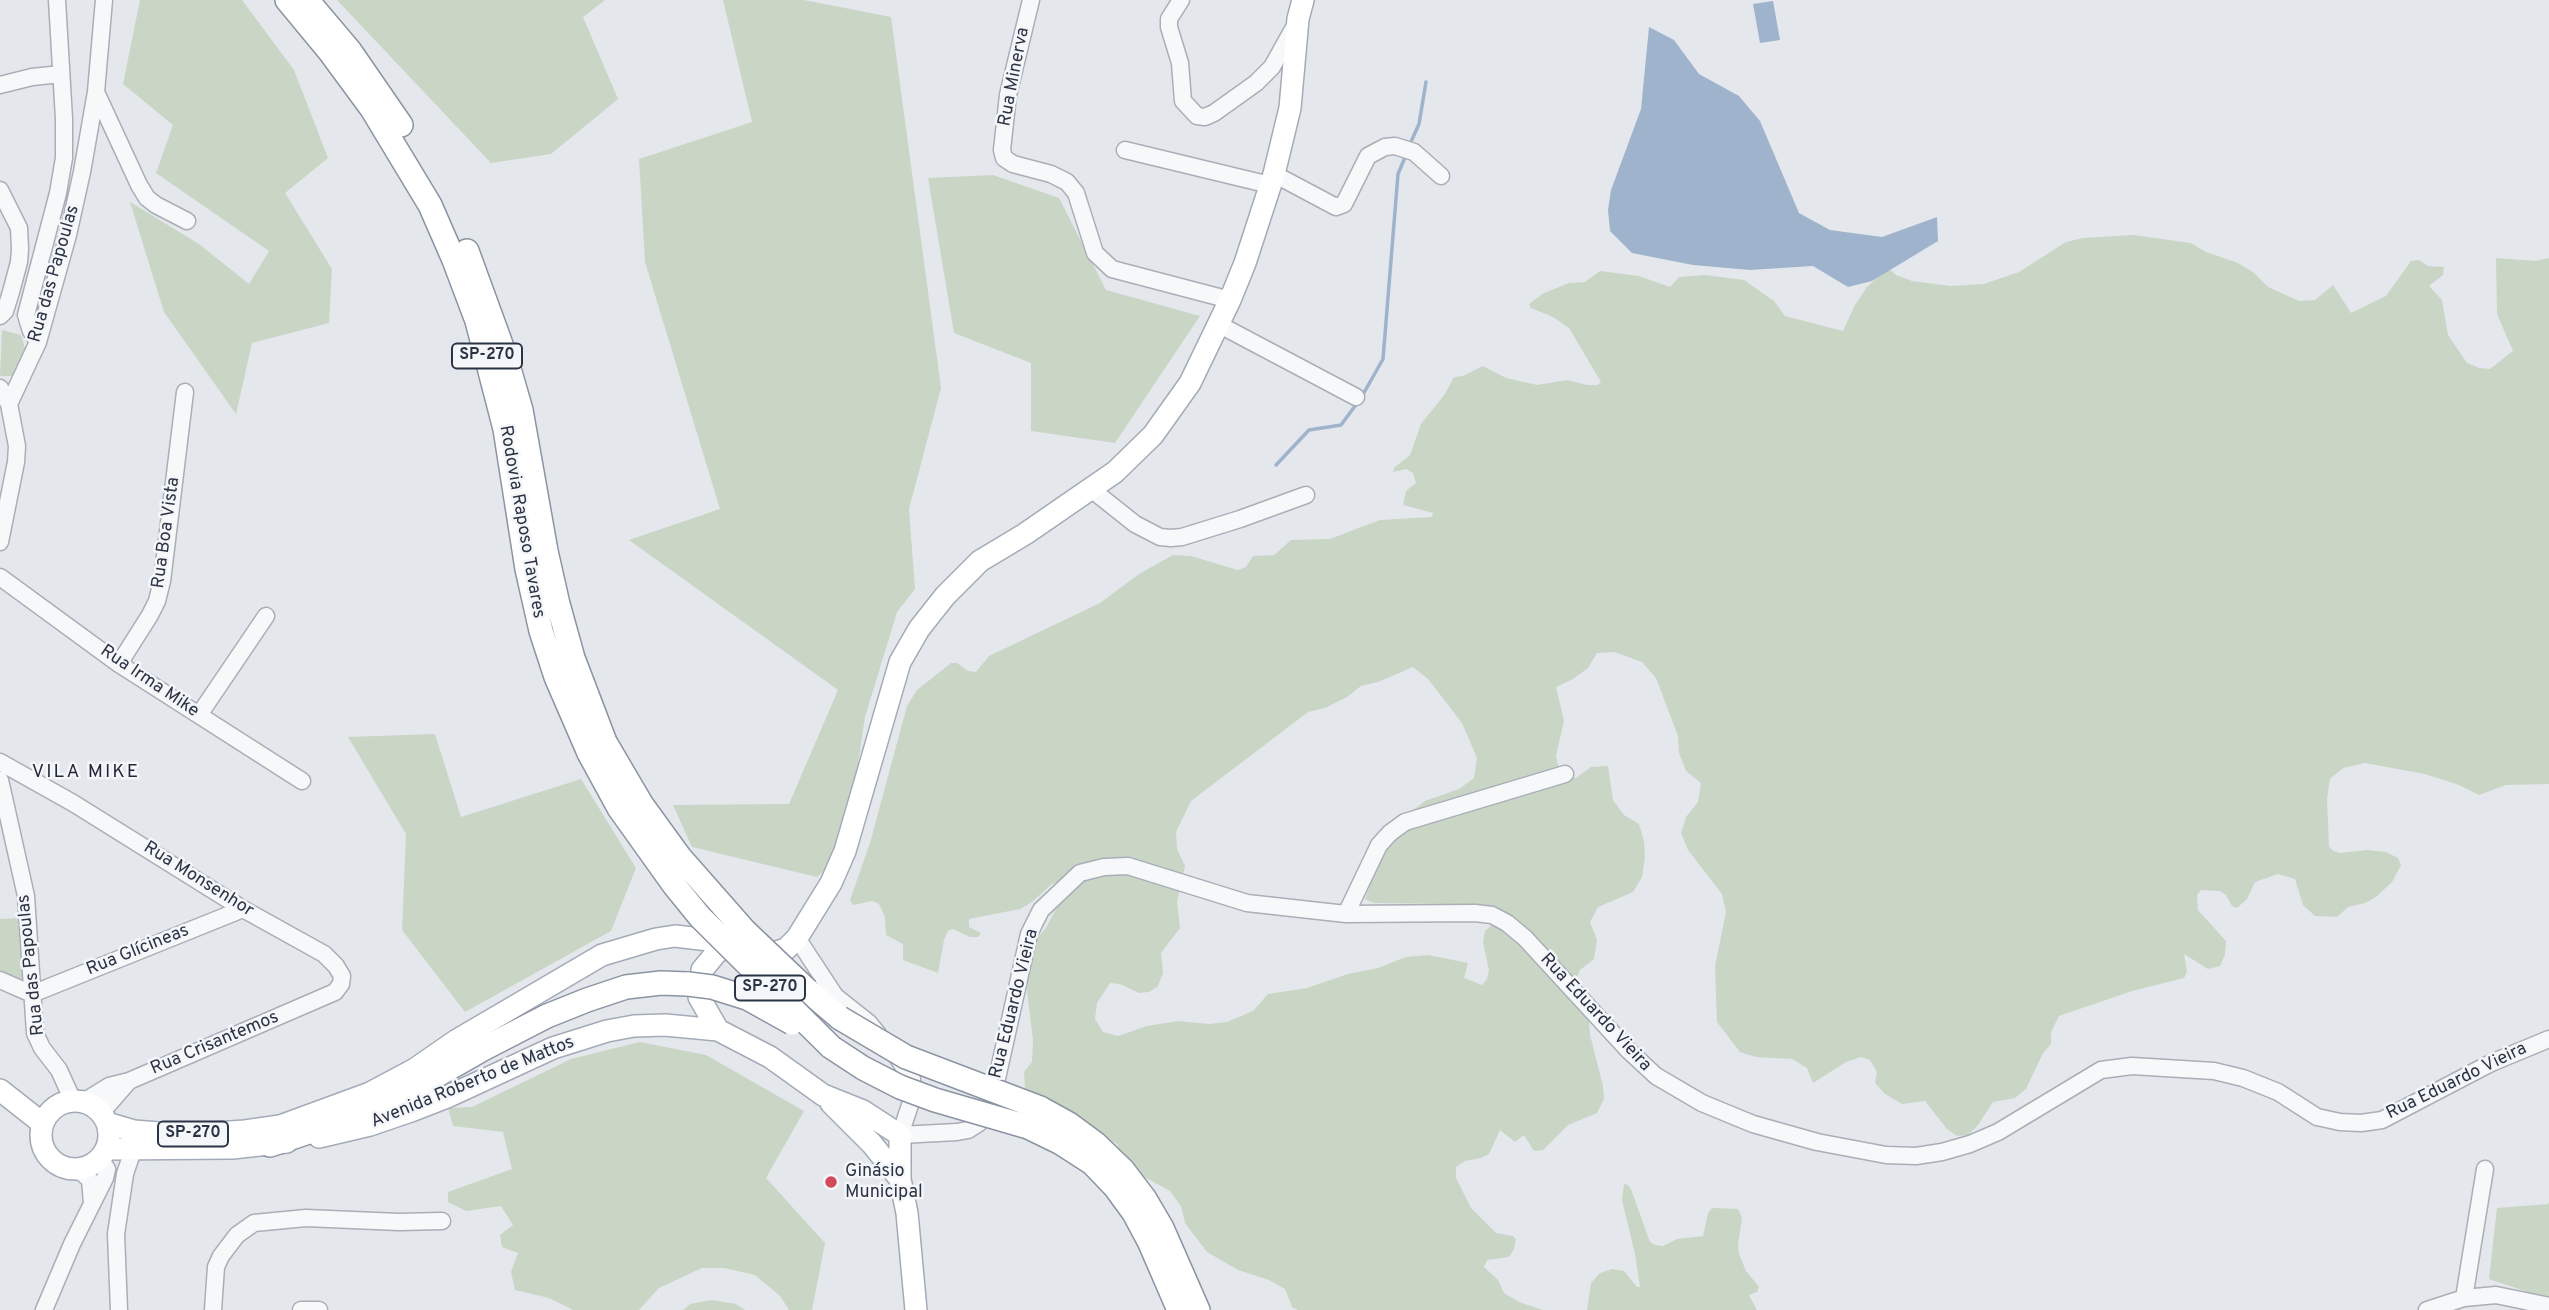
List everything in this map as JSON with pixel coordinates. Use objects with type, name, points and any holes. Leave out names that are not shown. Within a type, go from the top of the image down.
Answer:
[{"type":"highway","name":"Rodovia Raposo Tavares","points":[[287,0],[372,109],[430,205],[454,260],[477,321],[495,384],[505,429],[527,569],[541,631],[556,677],[597,748],[678,856],[745,931],[840,1018],[906,1057],[1034,1118],[1061,1143],[1092,1163],[1134,1213],[1179,1310]]},
{"type":"highway","name":"Rodovia Raposo Tavares","points":[[307,0],[350,51],[385,100],[446,204],[466,247],[506,358],[521,410],[558,604],[597,748],[619,808],[700,917],[831,1047],[863,1068],[900,1087],[1069,1125],[1096,1144],[1130,1180],[1163,1228],[1198,1310]]},
{"type":"highway","points":[[270,1145],[380,1108],[547,1016],[626,987],[661,983],[712,987],[771,1009],[831,1047]]},
{"type":"main road","points":[[797,938],[831,883],[845,851],[900,662],[919,629],[945,596],[980,561],[1115,472],[1153,435],[1189,383],[1230,300],[1272,180],[1290,108],[1301,9]]},
{"type":"main road","points":[[675,936],[688,948],[696,984],[718,1030]]},
{"type":"main road","name":"Avenida Roberto de Mattos","points":[[104,1118],[134,1131],[184,1135],[280,1126],[370,1093],[415,1069],[457,1040],[602,955],[675,936],[734,943]]},
{"type":"main road","name":"SP-270","points":[[734,943],[770,954],[786,949],[797,938]]},
{"type":"main road","points":[[665,1025],[686,1011],[696,984],[717,952],[734,943]]},
{"type":"main road","name":"Avenida Roberto de Mattos","points":[[270,1145],[334,1135],[370,1125],[447,1097],[553,1048],[607,1031],[665,1025],[718,1030],[770,1057],[823,1095],[863,1111],[900,1135]]},
{"type":"main road","points":[[0,1090],[42,1123]]},
{"type":"main road","name":"SP-270","points":[[823,1095],[900,1179]]},
{"type":"main road","points":[[78,1101],[104,1118],[109,1137],[104,1154],[87,1168],[67,1170],[47,1157],[41,1146],[42,1123],[49,1112],[60,1104],[78,1101]]},
{"type":"main road","points":[[900,1135],[900,1179],[907,1213],[916,1310]]},
{"type":"main road","name":"SP-270","points":[[104,1154],[133,1150],[270,1145]]},
{"type":"street","points":[[38,342],[26,315],[58,193],[64,158],[57,0]]},
{"type":"street","name":"Rua das Papoulas","points":[[9,404],[38,342],[71,223],[96,92],[104,0]]},
{"type":"street","name":"Rua Minerva","points":[[1031,0],[1008,95],[1002,150],[1004,158],[1013,164],[1051,174],[1067,182],[1076,193],[1095,253],[1112,269],[1230,300]]},
{"type":"street","points":[[1181,0],[1169,19],[1169,27],[1180,63],[1184,101],[1197,116],[1205,117],[1256,83],[1272,67],[1301,9]]},
{"type":"street","points":[[0,85],[32,77],[61,74]]},
{"type":"street","points":[[96,92],[133,174],[147,198],[187,220]]},
{"type":"street","points":[[1125,150],[1272,180],[1329,205],[1340,206],[1368,156],[1376,150],[1395,145],[1414,152],[1441,176]]},
{"type":"street","points":[[0,190],[17,223],[20,249],[5,311],[0,316]]},
{"type":"street","points":[[17,223],[49,224]]},
{"type":"street","points":[[1218,324],[1356,397]]},
{"type":"street","points":[[0,388],[9,404],[17,446],[0,542]]},
{"type":"street","name":"Rua Boa Vista","points":[[119,664],[150,615],[162,581],[185,392]]},
{"type":"street","points":[[1091,489],[1135,524],[1160,537],[1171,538],[1240,519],[1306,495]]},
{"type":"street","name":"Rua Irma Mike","points":[[0,577],[119,664],[302,781]]},
{"type":"street","points":[[199,715],[266,616]]},
{"type":"street","name":"Rua Monsenhor","points":[[0,762],[74,803],[243,909],[324,954],[337,966],[342,976],[341,984],[335,992],[301,1008]]},
{"type":"street","points":[[1346,914],[1380,845],[1405,822],[1565,774]]},
{"type":"street","name":"Rua das Papoulas","points":[[0,780],[26,896],[35,1033],[41,1048],[59,1070],[78,1101]]},
{"type":"street","name":"Rua Eduardo Vieira","points":[[900,1135],[957,1132],[968,1130],[979,1123],[996,1083],[1029,934],[1041,910],[1080,873],[1104,867],[1128,866],[1247,903],[1346,914],[1492,915],[1525,938],[1629,1051],[1656,1076],[1702,1103],[1754,1124],[1817,1142],[1886,1155],[1916,1156],[1970,1144],[1998,1132],[2101,1070],[2132,1066],[2214,1071],[2243,1078],[2278,1092],[2317,1116],[2340,1122],[2382,1120],[2491,1063],[2549,1039]]},
{"type":"street","name":"Rua Glícineas","points":[[32,994],[243,909]]},
{"type":"street","points":[[797,938],[835,996],[869,1023],[892,1049],[912,1079],[912,1099],[900,1135]]},
{"type":"street","points":[[0,981],[32,994]]},
{"type":"street","name":"Rua Crisantemos","points":[[78,1101],[301,1008]]},
{"type":"street","name":"Rua Crisantemos","points":[[104,1118],[128,1081]]},
{"type":"street","points":[[119,1310],[116,1234],[125,1174],[133,1150]]},
{"type":"street","points":[[44,1310],[107,1169],[104,1154]]},
{"type":"street","points":[[2464,1298],[2485,1169]]},
{"type":"street","points":[[79,1170],[90,1180],[93,1203]]},
{"type":"street","points":[[213,1310],[216,1268],[221,1256],[236,1235],[254,1223],[306,1217],[399,1222],[442,1221]]},
{"type":"street","points":[[2427,1310],[2464,1298],[2497,1295],[2549,1306]]},
{"type":"street","points":[[301,1310],[319,1310]]},
{"type":"green space","points":[[140,0],[242,0],[294,70],[328,158],[285,193],[332,269],[329,323],[252,343],[236,414],[164,312],[130,202],[199,244],[249,284],[269,251],[156,173],[173,125],[123,84]]},
{"type":"green space","points":[[337,0],[605,0],[583,17],[618,99],[551,154],[491,163]]},
{"type":"green space","points":[[723,0],[804,0],[891,17],[941,388],[909,509],[915,589],[897,612],[865,717],[845,851],[817,877],[692,847],[673,805],[789,804],[838,690],[629,540],[720,509],[645,262],[639,159],[752,122]]},
{"type":"green space","points":[[993,175],[1059,198],[1106,290],[1200,316],[1115,443],[1031,431],[1031,363],[954,333],[928,178]]},
{"type":"green space","points":[[2133,235],[2191,243],[2206,252],[2238,263],[2253,272],[2268,287],[2299,301],[2315,300],[2333,285],[2351,313],[2386,296],[2411,261],[2419,260],[2428,266],[2444,267],[2443,275],[2429,286],[2442,300],[2448,335],[2467,363],[2490,369],[2513,351],[2497,314],[2496,258],[2535,261],[2549,258],[2549,784],[2506,785],[2479,795],[2425,774],[2365,763],[2343,768],[2330,779],[2327,799],[2329,846],[2340,853],[2367,850],[2386,852],[2398,858],[2401,865],[2392,882],[2376,897],[2348,907],[2337,917],[2315,916],[2303,905],[2295,879],[2278,874],[2255,882],[2247,899],[2237,908],[2232,906],[2226,895],[2220,891],[2201,890],[2197,895],[2198,910],[2226,941],[2225,955],[2220,966],[2208,969],[2184,954],[2187,972],[2184,978],[2132,991],[2059,1016],[2051,1032],[2051,1044],[2043,1053],[2026,1089],[2015,1098],[1993,1102],[1968,1135],[1957,1136],[1947,1129],[1925,1101],[1902,1104],[1885,1094],[1875,1083],[1877,1072],[1870,1060],[1861,1057],[1846,1062],[1813,1083],[1807,1068],[1792,1059],[1756,1057],[1740,1052],[1717,1022],[1715,966],[1726,912],[1722,894],[1688,850],[1681,833],[1686,817],[1698,802],[1701,783],[1686,771],[1679,753],[1678,736],[1656,678],[1642,662],[1614,652],[1597,653],[1588,668],[1556,687],[1564,721],[1556,756],[1560,773],[1576,778],[1591,767],[1608,766],[1613,800],[1624,815],[1639,824],[1644,841],[1642,877],[1633,892],[1598,907],[1590,922],[1597,940],[1594,959],[1580,970],[1574,986],[1589,1018],[1590,1035],[1604,1099],[1597,1113],[1568,1125],[1543,1150],[1534,1151],[1524,1135],[1515,1142],[1500,1130],[1489,1154],[1465,1161],[1456,1167],[1456,1178],[1471,1208],[1496,1233],[1516,1239],[1509,1257],[1487,1260],[1484,1267],[1498,1280],[1504,1293],[1519,1302],[1543,1310],[1298,1310],[1292,1307],[1285,1289],[1269,1280],[1238,1270],[1207,1252],[1185,1223],[1181,1206],[1170,1191],[1139,1174],[1124,1162],[1117,1144],[1101,1135],[1048,1118],[1025,1089],[1024,1072],[1032,1062],[1033,1041],[1027,991],[1028,964],[1036,939],[1046,928],[1058,905],[1065,879],[1052,884],[1020,909],[969,919],[969,927],[981,933],[978,937],[970,937],[953,929],[948,931],[938,973],[903,960],[903,944],[886,935],[885,917],[879,904],[872,901],[853,905],[850,900],[870,843],[907,706],[917,690],[951,663],[976,672],[989,656],[1100,603],[1139,574],[1173,555],[1191,556],[1238,570],[1246,567],[1253,556],[1274,555],[1291,540],[1330,539],[1380,520],[1432,517],[1433,513],[1403,505],[1406,491],[1416,483],[1413,473],[1406,469],[1393,472],[1395,467],[1410,455],[1421,424],[1445,394],[1454,377],[1463,376],[1483,366],[1506,378],[1537,385],[1567,380],[1587,385],[1598,385],[1601,382],[1569,328],[1553,317],[1531,308],[1529,304],[1544,293],[1569,283],[1585,282],[1600,271],[1639,276],[1670,287],[1679,277],[1705,275],[1744,280],[1774,301],[1785,316],[1843,331],[1867,287],[1888,268],[1896,275],[1912,281],[1951,286],[1984,284],[2019,272],[2066,242],[2083,238]],"holes":[[[1413,667],[1428,679],[1462,723],[1477,758],[1474,778],[1459,789],[1425,801],[1372,841],[1376,844],[1371,882],[1365,899],[1374,903],[1448,904],[1477,909],[1493,924],[1485,931],[1483,942],[1489,970],[1482,985],[1464,978],[1468,963],[1428,955],[1406,957],[1378,968],[1348,974],[1307,988],[1268,994],[1253,1011],[1227,1022],[1209,1024],[1178,1021],[1147,1026],[1118,1036],[1103,1032],[1095,1019],[1097,1003],[1110,983],[1120,984],[1139,993],[1149,992],[1158,986],[1163,973],[1161,953],[1180,928],[1177,902],[1185,866],[1177,849],[1176,832],[1191,801],[1308,712],[1325,708],[1361,686]]]},
{"type":"green space","points":[[2,330],[21,335],[25,348],[15,376],[0,376]]},
{"type":"green space","points":[[435,734],[461,817],[581,779],[636,868],[611,931],[465,1012],[402,930],[406,834],[348,737]]},
{"type":"green space","points":[[18,918],[24,980],[0,970],[0,919]]},
{"type":"green space","points":[[640,1042],[706,1055],[804,1111],[766,1178],[825,1243],[812,1310],[789,1310],[780,1296],[755,1275],[724,1268],[702,1268],[659,1288],[639,1310],[573,1310],[549,1298],[515,1290],[511,1272],[518,1253],[502,1247],[500,1235],[513,1225],[501,1206],[466,1211],[448,1202],[448,1192],[512,1169],[503,1132],[453,1126],[448,1108],[472,1107],[571,1059]]},
{"type":"green space","points":[[1624,1184],[1631,1189],[1650,1242],[1655,1245],[1663,1246],[1677,1239],[1703,1236],[1708,1213],[1712,1208],[1738,1209],[1742,1218],[1739,1254],[1746,1271],[1759,1287],[1757,1292],[1749,1295],[1757,1310],[1587,1310],[1591,1283],[1600,1273],[1612,1269],[1624,1271],[1637,1287],[1640,1287],[1622,1200]]},
{"type":"green space","points":[[2549,1202],[2549,1299],[2489,1279],[2497,1208]]},
{"type":"green space","points":[[712,1300],[736,1304],[745,1310],[683,1310],[690,1304]]},
{"type":"water","points":[[1773,1],[1780,40],[1760,43],[1753,4]]},
{"type":"water","points":[[1649,27],[1674,40],[1699,74],[1739,96],[1760,121],[1799,213],[1830,230],[1882,237],[1937,217],[1938,241],[1872,281],[1848,287],[1813,266],[1750,270],[1693,265],[1632,253],[1610,231],[1608,210],[1611,190],[1641,109]]},
{"type":"waterway","points":[[1410,144],[1419,124],[1426,82]]},
{"type":"waterway","points":[[1276,465],[1309,430],[1341,425],[1361,398],[1383,359],[1398,174],[1406,155]]},
{"type":"place","name":"Ginásio Municipal","points":[[831,1182]]},
{"type":"district","name":"VILA MIKE","points":[[86,773]]}]
